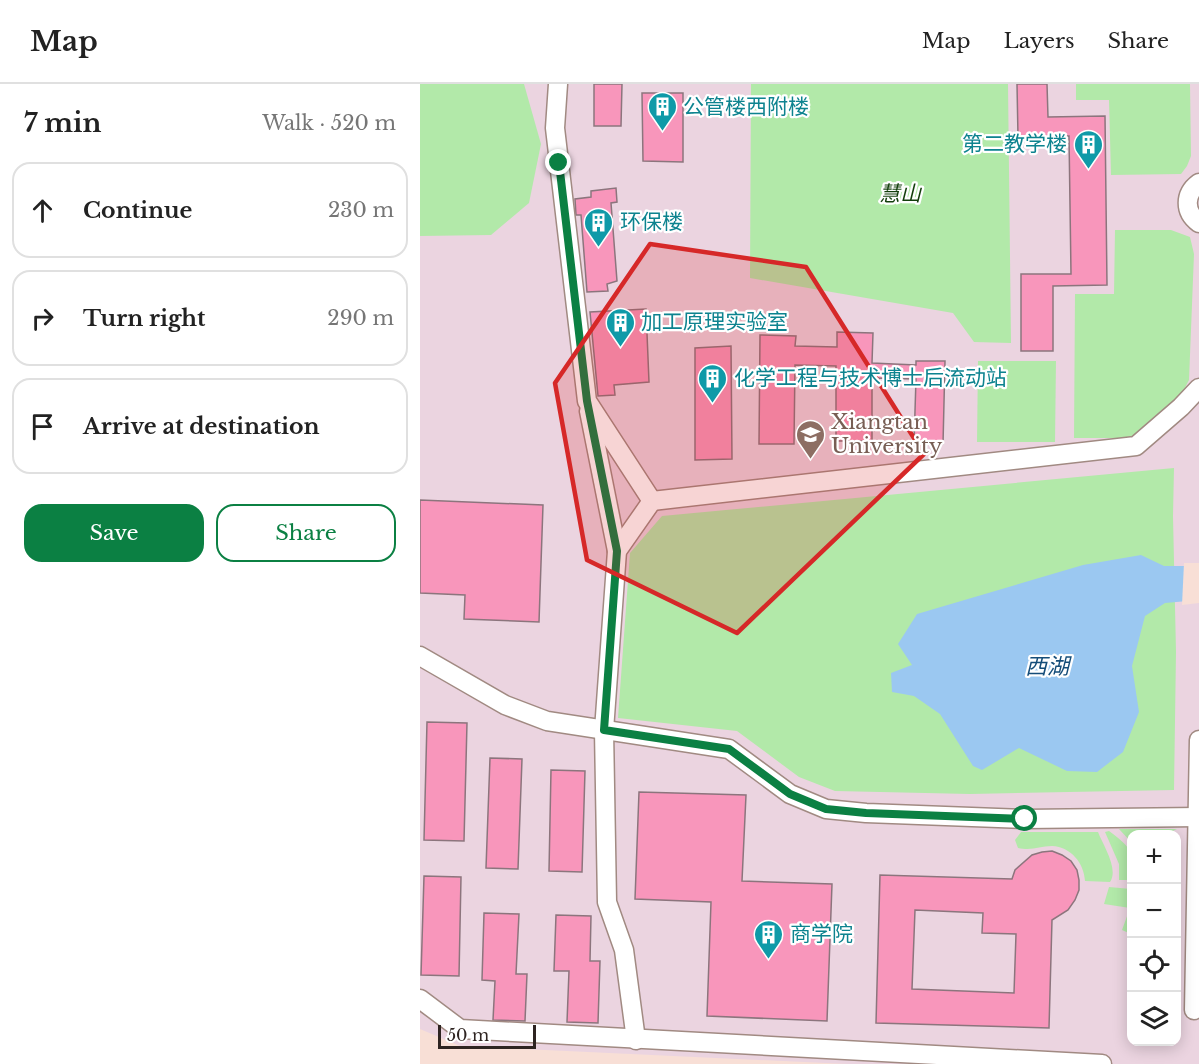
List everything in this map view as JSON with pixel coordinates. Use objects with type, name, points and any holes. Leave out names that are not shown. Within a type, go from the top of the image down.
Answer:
[{"type":"street","points":[[558,84],[555,128],[587,401],[617,551],[604,730],[607,902],[624,950],[636,1040]]},
{"type":"street","points":[[1199,183],[1191,191],[1187,203],[1192,218],[1199,223]]},
{"type":"street","points":[[617,551],[652,501],[1136,446],[1199,388]]},
{"type":"street","points":[[587,401],[652,501]]},
{"type":"street","points":[[420,656],[505,705],[547,721],[729,749],[790,794],[826,809],[866,813],[1025,819],[1198,817]]},
{"type":"street","points":[[1194,1011],[1199,740]]},
{"type":"street","points":[[420,999],[460,1029],[1102,1064]]},
{"type":"highlighted area","points":[[650,244],[806,267],[924,454],[737,633],[587,560],[555,383]]},
{"type":"shaded area","name":"Xiangtan University","points":[[420,84],[1199,84],[1199,1064],[847,1064],[460,1046],[420,1029]]},
{"type":"green space","points":[[420,84],[524,84],[541,144],[529,203],[491,235],[420,236]]},
{"type":"green space","name":"慧山","points":[[751,84],[1008,84],[1011,343],[974,342],[953,313],[750,278]]},
{"type":"green space","points":[[1076,84],[1190,84],[1191,156],[1181,174],[1111,175],[1109,100],[1076,100]]},
{"type":"green space","points":[[1115,230],[1171,230],[1190,237],[1194,254],[1189,380],[1177,403],[1132,438],[1074,438],[1075,294],[1114,294]]},
{"type":"green space","points":[[978,361],[1056,361],[1055,442],[977,442]]},
{"type":"green space","points":[[1174,468],[1176,652],[1174,790],[970,794],[835,791],[799,777],[737,731],[618,718],[630,553],[662,516]]},
{"type":"green space","points":[[1119,829],[1177,829],[1127,830],[1127,838]]},
{"type":"green space","points":[[1109,831],[1127,847],[1127,880],[1119,880],[1119,864],[1105,832]]},
{"type":"green space","points":[[1021,832],[1098,832],[1113,871],[1110,882],[1085,881],[1079,862],[1065,849],[1052,846],[1018,848],[1015,840]]},
{"type":"green space","points":[[1109,887],[1127,889],[1127,908],[1104,904]]},
{"type":"green space","points":[[1127,916],[1127,932],[1122,930]]},
{"type":"water","name":"西湖","points":[[1141,555],[1164,566],[1199,566],[1199,600],[1165,603],[1145,616],[1132,666],[1139,712],[1123,752],[1097,772],[1067,771],[1019,748],[982,770],[973,766],[940,714],[914,696],[892,692],[891,673],[912,665],[898,644],[917,614],[1083,565]]},
{"type":"pier","points":[[1184,563],[1199,563],[1199,603],[1182,605]]},
{"type":"building","points":[[594,84],[622,84],[621,126],[594,126]]},
{"type":"building","points":[[1017,84],[1047,84],[1048,117],[1105,116],[1107,285],[1053,286],[1053,351],[1021,351],[1021,274],[1071,274],[1069,136],[1018,137]]},
{"type":"building","name":"公管楼西附楼","points":[[642,93],[683,93],[683,162],[643,161]]},
{"type":"building","name":"环保楼","points":[[616,188],[617,202],[611,203],[617,281],[607,284],[608,291],[587,292],[581,215],[576,215],[575,199],[591,197],[591,191]]},
{"type":"building","name":"加工原理实验室","points":[[646,309],[649,382],[614,385],[615,395],[598,396],[590,312]]},
{"type":"building","points":[[837,332],[873,333],[872,363],[916,365],[916,361],[945,361],[943,444],[914,443],[916,379],[872,378],[872,441],[836,441],[836,366],[795,365],[794,444],[759,444],[760,335],[796,336],[795,346],[837,347]]},
{"type":"building","name":"化学工程与技术博士后流动站","points":[[731,346],[732,459],[695,460],[695,348]]},
{"type":"building","points":[[420,500],[543,505],[539,622],[464,619],[465,595],[420,593]]},
{"type":"building","points":[[427,722],[467,723],[464,841],[424,840]]},
{"type":"building","points":[[490,758],[522,759],[518,869],[486,868]]},
{"type":"building","points":[[551,770],[585,771],[582,872],[549,871]]},
{"type":"building","name":"商学院","points":[[639,792],[746,795],[742,881],[832,884],[827,1021],[707,1016],[711,902],[635,899]]},
{"type":"building","points":[[1052,851],[1071,861],[1077,870],[1079,880],[1079,890],[1075,900],[1068,910],[1052,920],[1049,1028],[876,1023],[880,875],[1012,879],[1015,870],[1032,855]],"holes":[[[915,910],[983,913],[982,933],[1016,934],[1014,993],[912,989]]]},
{"type":"building","points":[[424,876],[461,877],[459,976],[421,975]]},
{"type":"building","points":[[484,913],[519,914],[516,974],[527,974],[525,1021],[493,1020],[495,981],[482,980]]},
{"type":"building","points":[[556,915],[591,916],[590,961],[600,961],[598,1023],[567,1022],[569,971],[554,971]]},
{"type":"place","name":"公管楼西附楼","points":[[662,132]]},
{"type":"place","name":"第二教学楼","points":[[1088,170]]},
{"type":"place","name":"环保楼","points":[[599,248]]},
{"type":"place","name":"加工原理实验室","points":[[620,348]]},
{"type":"place","name":"化学工程与技术博士后流动站","points":[[713,404]]},
{"type":"place","name":"Xiangtan University","points":[[810,460]]},
{"type":"place","name":"商学院","points":[[769,960]]},
{"type":"route","points":[[559,163],[587,401],[617,551],[604,730],[729,749],[790,794],[826,809],[866,813],[1025,819]]}]
